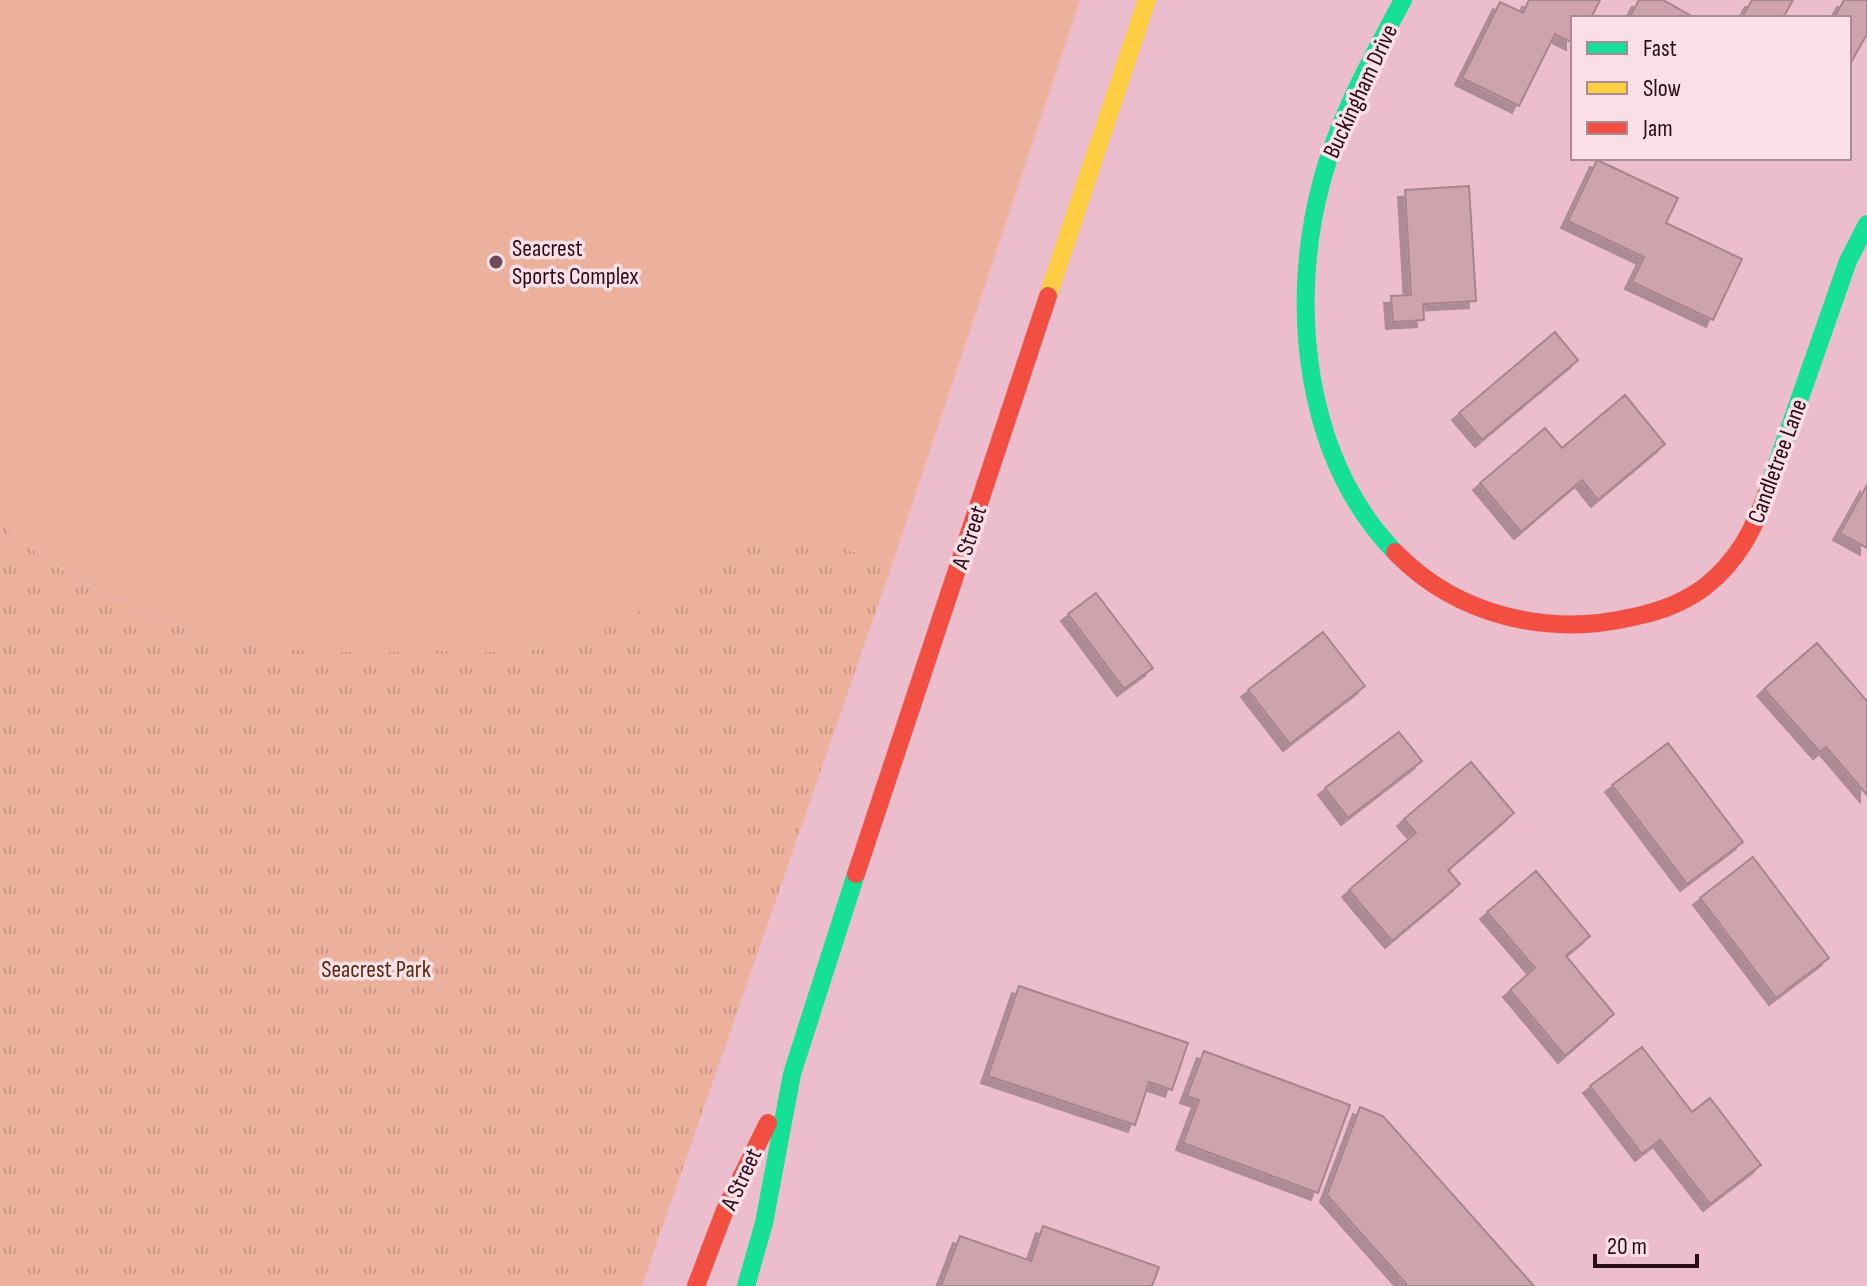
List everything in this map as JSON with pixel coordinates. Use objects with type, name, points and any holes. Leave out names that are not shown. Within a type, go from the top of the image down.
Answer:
[{"type":"main road","name":"A Street","points":[[746,1286],[764,1223],[792,1074],[1147,0]]},
{"type":"main road","name":"Buckingham Drive","points":[[1403,0],[1348,105],[1320,181],[1308,244],[1305,308],[1312,372],[1327,435],[1354,499],[1381,538],[1411,568],[1466,604]]},
{"type":"main road","name":"Candletree Lane","points":[[1466,604],[1531,624],[1583,626],[1624,621],[1664,609],[1702,588],[1731,562],[1754,529],[1848,261],[1867,224]]},
{"type":"main road","name":"A Street","points":[[696,1286],[725,1210],[792,1074]]},
{"type":"green space","name":"Seacrest Sports Complex","points":[[0,0],[1080,0],[892,565],[819,543],[764,544],[718,562],[615,624],[558,646],[488,652],[334,652],[235,642],[163,620],[128,605],[61,568],[0,524]]},
{"type":"green space","name":"Seacrest Park","points":[[0,524],[61,569],[163,620],[235,642],[312,651],[503,652],[558,646],[589,636],[640,611],[726,557],[775,542],[829,545],[892,565],[642,1286],[0,1286]]},
{"type":"building","points":[[1529,0],[1600,0],[1592,16],[1571,16],[1571,42],[1555,34],[1519,106],[1462,78],[1500,2],[1523,13]]},
{"type":"building","points":[[1639,0],[1663,0],[1691,16],[1630,16]]},
{"type":"building","points":[[1752,0],[1793,0],[1784,16],[1743,16]]},
{"type":"building","points":[[1844,0],[1867,0],[1867,34],[1851,62],[1851,16],[1835,16]]},
{"type":"building","points":[[1597,160],[1678,198],[1666,223],[1742,259],[1713,320],[1632,282],[1644,257],[1568,221]]},
{"type":"building","points":[[1469,186],[1476,301],[1423,304],[1424,320],[1393,322],[1391,296],[1411,295],[1405,190]]},
{"type":"building","points":[[1555,332],[1578,360],[1482,440],[1459,413]]},
{"type":"building","points":[[1625,395],[1665,444],[1598,500],[1582,480],[1521,532],[1480,483],[1545,428],[1562,448]]},
{"type":"building","points":[[1867,485],[1867,548],[1840,533]]},
{"type":"building","points":[[1096,593],[1153,668],[1124,689],[1068,614]]},
{"type":"building","points":[[1323,632],[1365,686],[1290,744],[1248,690]]},
{"type":"building","points":[[1817,643],[1867,701],[1867,795],[1826,747],[1820,752],[1764,689]]},
{"type":"building","points":[[1399,732],[1422,761],[1348,818],[1325,788]]},
{"type":"building","points":[[1668,743],[1743,842],[1687,884],[1612,785]]},
{"type":"building","points":[[1471,762],[1514,813],[1448,870],[1460,884],[1392,941],[1349,890],[1416,833],[1404,819]]},
{"type":"building","points":[[1753,857],[1829,958],[1776,998],[1700,898]]},
{"type":"building","points":[[1536,871],[1590,936],[1566,956],[1614,1014],[1565,1056],[1510,990],[1535,968],[1487,912]]},
{"type":"building","points":[[1019,986],[1188,1043],[1172,1090],[1149,1082],[1135,1125],[988,1076]]},
{"type":"building","points":[[1642,1047],[1692,1112],[1710,1098],[1761,1165],[1710,1204],[1660,1140],[1642,1154],[1590,1086]]},
{"type":"building","points":[[1204,1051],[1350,1105],[1318,1193],[1183,1143],[1199,1100],[1187,1096]]},
{"type":"building","points":[[1360,1107],[1383,1116],[1534,1286],[1408,1286],[1327,1195]]},
{"type":"building","points":[[1043,1226],[1159,1267],[1152,1286],[941,1286],[960,1236],[1031,1261]]},
{"type":"traffic: fast","points":[[1395,552],[1364,514],[1341,472],[1323,426],[1312,378],[1306,329],[1306,279],[1311,231],[1336,136],[1403,0]]},
{"type":"traffic: fast","points":[[1766,495],[1848,261],[1867,224]]},
{"type":"traffic: fast","points":[[746,1286],[764,1223],[792,1074],[856,874]]},
{"type":"traffic: slow","points":[[1048,296],[1147,0]]},
{"type":"traffic: jam","points":[[856,874],[1048,296]]},
{"type":"traffic: jam","points":[[1395,552],[1446,592],[1475,606],[1537,622],[1601,623],[1662,609],[1706,586],[1743,545],[1766,495]]},
{"type":"traffic: jam","points":[[696,1286],[725,1210],[768,1123]]},
{"type":"place","name":"Seacrest Sports Complex","points":[[496,262]]}]
